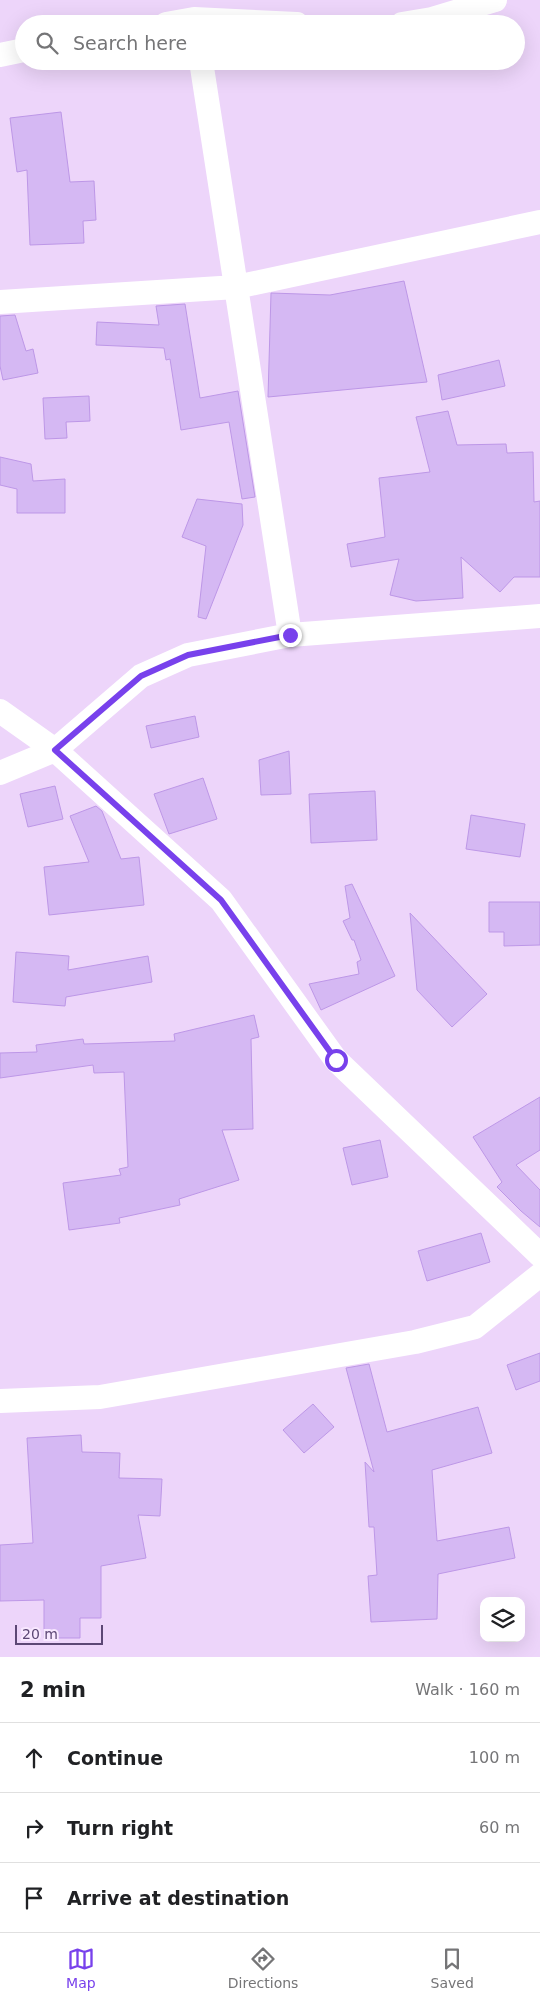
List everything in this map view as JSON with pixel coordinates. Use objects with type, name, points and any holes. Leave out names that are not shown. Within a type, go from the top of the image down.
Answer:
[{"type":"street","points":[[445,15],[495,0]]},
{"type":"street","points":[[0,55],[15,52]]},
{"type":"street","points":[[202,70],[290,635]]},
{"type":"street","points":[[0,302],[236,287],[540,222]]},
{"type":"street","points":[[0,773],[55,750],[141,676],[188,655],[290,635],[540,616]]},
{"type":"street","points":[[0,711],[55,750],[221,900],[336,1060],[540,1255]]},
{"type":"street","points":[[0,1401],[100,1397],[415,1342],[476,1327],[540,1275]]},
{"type":"shaded area","points":[[0,0],[540,0],[540,1657],[0,1657]]},
{"type":"building","points":[[61,112],[70,182],[94,181],[96,220],[83,221],[84,243],[30,245],[27,170],[17,172],[10,118]]},
{"type":"building","points":[[404,281],[427,382],[268,397],[271,293],[330,295]]},
{"type":"building","points":[[185,304],[200,398],[238,391],[255,497],[242,499],[229,422],[181,430],[170,359],[166,360],[164,348],[96,345],[97,322],[159,325],[156,306]]},
{"type":"building","points":[[15,315],[26,351],[33,349],[38,373],[3,380],[0,366],[0,316]]},
{"type":"building","points":[[499,360],[505,386],[442,400],[438,375]]},
{"type":"building","points":[[89,396],[90,421],[66,422],[67,438],[45,439],[43,398]]},
{"type":"building","points":[[448,411],[457,445],[506,444],[507,453],[533,452],[534,502],[540,501],[540,577],[514,577],[500,592],[461,557],[463,598],[416,601],[390,595],[399,559],[351,567],[347,544],[385,537],[379,478],[430,472],[416,417]]},
{"type":"building","points":[[0,457],[31,464],[33,481],[65,479],[65,513],[17,513],[17,489],[0,485]]},
{"type":"building","points":[[197,499],[242,504],[243,525],[206,619],[198,617],[206,546],[182,537]]},
{"type":"building","points":[[195,716],[199,737],[151,748],[146,726]]},
{"type":"building","points":[[289,751],[291,794],[261,795],[259,760]]},
{"type":"building","points":[[203,778],[217,819],[169,834],[154,794]]},
{"type":"building","points":[[55,786],[63,819],[28,827],[20,794]]},
{"type":"building","points":[[375,791],[377,840],[311,843],[309,794]]},
{"type":"building","points":[[96,806],[102,811],[121,859],[139,857],[144,905],[49,915],[44,867],[89,862],[70,816]]},
{"type":"building","points":[[471,815],[525,824],[520,857],[466,849]]},
{"type":"building","points":[[352,884],[395,976],[321,1010],[309,984],[359,974],[357,962],[361,960],[354,940],[352,940],[343,921],[350,918],[345,886]]},
{"type":"building","points":[[489,902],[540,902],[540,945],[504,946],[504,932],[489,932]]},
{"type":"building","points":[[410,913],[487,994],[452,1027],[417,990]]},
{"type":"building","points":[[16,952],[69,956],[68,970],[148,956],[152,982],[66,997],[65,1006],[13,1002]]},
{"type":"building","points":[[254,1015],[259,1037],[251,1039],[253,1129],[222,1130],[239,1180],[179,1199],[180,1205],[119,1218],[120,1223],[69,1230],[63,1183],[121,1175],[119,1169],[128,1167],[124,1072],[94,1073],[93,1065],[0,1078],[0,1053],[37,1052],[36,1045],[83,1039],[84,1044],[175,1041],[174,1034]]},
{"type":"building","points":[[540,1097],[540,1150],[516,1165],[540,1190],[540,1227],[497,1187],[502,1182],[473,1137]]},
{"type":"building","points":[[380,1140],[388,1177],[352,1185],[343,1148]]},
{"type":"building","points":[[481,1233],[490,1262],[427,1281],[418,1251]]},
{"type":"building","points":[[540,1353],[540,1381],[516,1390],[507,1365]]},
{"type":"building","points":[[369,1364],[387,1432],[478,1407],[492,1453],[432,1470],[437,1541],[509,1527],[515,1558],[438,1574],[437,1619],[371,1622],[368,1576],[377,1575],[374,1527],[369,1527],[365,1462],[374,1472],[346,1368]]},
{"type":"building","points":[[313,1404],[334,1427],[304,1453],[283,1430]]},
{"type":"building","points":[[81,1435],[82,1452],[120,1453],[119,1478],[162,1479],[160,1516],[138,1515],[146,1558],[101,1566],[101,1618],[80,1618],[80,1638],[44,1638],[44,1600],[0,1601],[0,1545],[33,1543],[27,1438]]},
{"type":"route","points":[[290,635],[188,655],[141,676],[55,750],[221,900],[336,1060]]}]
